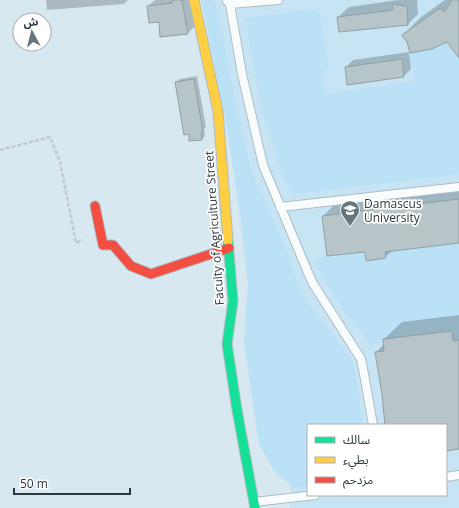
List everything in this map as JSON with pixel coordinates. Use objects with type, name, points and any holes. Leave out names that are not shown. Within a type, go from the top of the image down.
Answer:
[{"type":"street","name":"Faculty of Agriculture Street","points":[[194,0],[218,111],[233,301],[227,344],[254,505]]},
{"type":"street","points":[[95,206],[103,245],[113,245],[131,266],[151,274],[229,248]]},
{"type":"lane","points":[[278,0],[228,2],[242,74],[263,165],[312,282],[361,359],[373,424]]},
{"type":"lane","points":[[280,207],[459,187]]},
{"type":"lane","points":[[447,477],[459,475]]},
{"type":"lane","points":[[254,505],[309,496]]},
{"type":"path","points":[[0,150],[50,137],[60,162],[76,242],[101,235]]},
{"type":"shaded area","name":"Damascus University","points":[[201,0],[459,0],[459,508],[290,508],[292,498],[289,482],[274,471],[259,444],[244,341],[248,284],[234,171],[206,19]]},
{"type":"shaded area","points":[[201,0],[214,0],[219,17],[230,76],[250,166],[285,247],[297,282],[303,296],[351,359],[354,366],[363,424],[307,424],[307,486],[295,488],[274,471],[259,444],[244,341],[248,284],[241,217],[225,117]]},
{"type":"shaded area","points":[[316,9],[320,15],[328,66],[321,76],[326,94],[415,81],[410,53],[432,49],[447,42],[459,58],[459,174],[292,194],[284,179],[261,106],[245,18]]},
{"type":"shaded area","points":[[459,243],[459,340],[453,341],[452,331],[383,339],[383,342],[371,345],[341,307],[314,261],[327,256],[365,252],[367,261],[386,258],[385,252]]},
{"type":"building","points":[[172,0],[182,0],[188,34],[160,37],[159,22],[149,23],[147,6],[172,3]]},
{"type":"building","points":[[452,0],[459,0],[459,58],[447,42],[432,49],[410,53],[407,42],[402,35],[440,8],[444,12]]},
{"type":"building","points":[[392,4],[407,6],[408,25],[339,32],[337,17],[393,10]]},
{"type":"building","points":[[402,59],[404,77],[347,85],[345,67]]},
{"type":"building","points":[[194,79],[203,132],[201,132],[202,140],[189,141],[189,134],[184,135],[175,82]]},
{"type":"building","points":[[459,199],[459,243],[385,252],[386,258],[366,261],[365,252],[327,256],[322,216]]},
{"type":"building","points":[[452,331],[453,341],[459,340],[459,449],[447,451],[447,424],[385,424],[382,394],[375,352],[384,351],[383,339]]},
{"type":"traffic: fast","points":[[228,241],[233,301],[227,344],[237,410],[255,508]]},
{"type":"traffic: slow","points":[[194,0],[218,111],[228,241]]},
{"type":"traffic: jam","points":[[95,206],[103,245],[113,245],[131,266],[151,274],[229,248]]},
{"type":"place","name":"Damascus University","points":[[350,227]]}]
